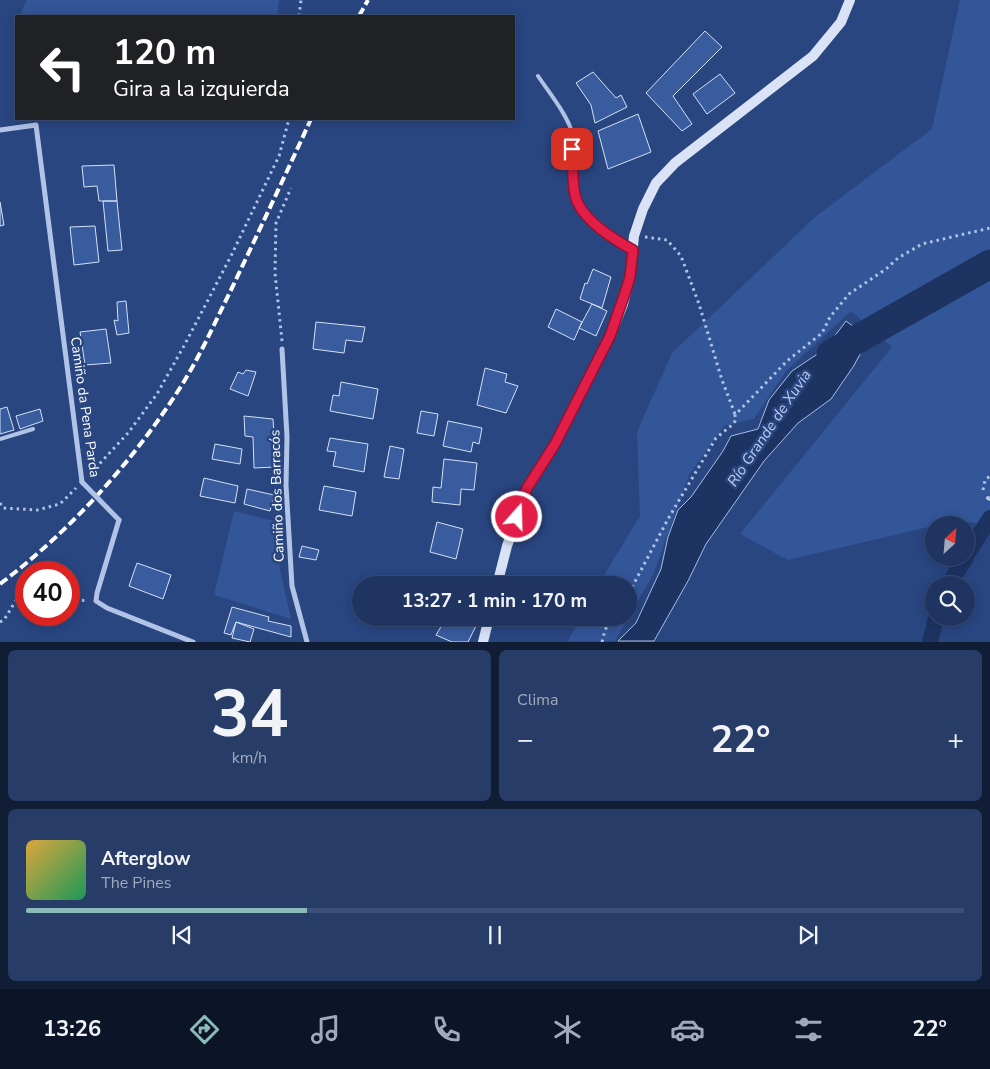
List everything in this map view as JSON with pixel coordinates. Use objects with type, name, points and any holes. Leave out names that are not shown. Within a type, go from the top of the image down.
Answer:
[{"type":"street","points":[[499,576],[507,546],[527,488],[555,444],[610,336],[623,304],[630,277],[634,236],[642,209],[656,183],[675,162],[813,56],[841,22],[850,0]]},
{"type":"street","name":"Camiño da Pena Parda","points":[[0,130],[36,125],[82,482],[119,520],[96,601]]},
{"type":"street","name":"Camiño dos Barracós","points":[[282,349],[287,437],[286,485],[292,586],[307,642]]},
{"type":"street","points":[[96,601],[107,608],[193,642]]},
{"type":"street","points":[[483,642],[487,626]]},
{"type":"lane","points":[[538,76],[569,124],[573,138],[575,196],[580,207],[612,239],[633,250]]},
{"type":"lane","points":[[0,439],[33,429]]},
{"type":"path","points":[[299,15],[301,0]]},
{"type":"path","points":[[0,503],[4,508],[37,510],[60,504],[128,433],[157,394],[256,206],[279,156],[289,120]]},
{"type":"path","points":[[282,349],[275,273],[276,223],[292,188]]},
{"type":"path","points":[[735,415],[783,366],[822,333],[830,318],[849,294],[886,269],[898,258],[922,244],[990,228]]},
{"type":"path","points":[[634,236],[666,240],[681,256],[699,304],[736,420],[716,438],[668,519],[637,578]]},
{"type":"path","points":[[989,499],[983,491],[985,480],[990,476]]},
{"type":"path","points":[[80,600],[96,601]]},
{"type":"path","points":[[0,622],[4,620],[15,602]]},
{"type":"path","points":[[602,642],[607,626]]},
{"type":"shaded area","points":[[27,0],[279,0],[277,15],[20,15]]},
{"type":"shaded area","points":[[960,0],[990,0],[990,526],[975,523],[975,516],[925,516],[925,528],[788,560],[740,534],[892,347],[851,311],[786,371],[754,419],[724,426],[689,475],[653,575],[637,602],[637,576],[603,576],[640,516],[637,432],[672,353],[815,217],[932,129]]},
{"type":"shaded area","points":[[234,511],[278,522],[280,570],[291,619],[214,595]]},
{"type":"shaded area","points":[[576,626],[623,626],[615,641],[568,641]]},
{"type":"water","points":[[846,321],[869,338],[853,367],[831,399],[798,423],[764,461],[706,544],[688,581],[654,641],[618,641],[633,626],[637,626],[637,621],[661,569],[668,537],[678,510],[691,497],[723,451],[731,436],[758,429],[769,400],[792,371],[825,349]]},
{"type":"building","points":[[705,31],[722,47],[673,96],[692,124],[682,131],[646,93]]},
{"type":"building","points":[[593,72],[616,98],[621,95],[627,107],[595,123],[591,105],[576,83]]},
{"type":"building","points":[[720,74],[735,93],[707,114],[693,94]]},
{"type":"building","points":[[638,114],[651,152],[608,169],[598,131]]},
{"type":"building","points":[[114,165],[117,201],[99,201],[97,186],[84,187],[82,166]]},
{"type":"building","points":[[103,201],[117,201],[122,250],[108,251]]},
{"type":"building","points":[[0,202],[4,225],[0,226]]},
{"type":"building","points":[[95,226],[99,262],[74,265],[70,227]]},
{"type":"building","points":[[593,269],[611,277],[602,308],[580,299],[585,283],[587,284]]},
{"type":"building","points":[[126,301],[129,333],[117,335],[114,320],[118,321],[117,302]]},
{"type":"building","points":[[592,304],[607,311],[596,336],[579,328]]},
{"type":"building","points":[[556,309],[582,322],[574,340],[548,327]]},
{"type":"building","points":[[316,322],[365,327],[362,342],[346,340],[344,353],[313,349]]},
{"type":"building","points":[[106,329],[111,363],[85,365],[80,332]]},
{"type":"building","points":[[485,368],[507,374],[505,382],[518,386],[506,413],[477,405]]},
{"type":"building","points":[[246,370],[256,372],[248,396],[230,389],[238,372],[243,374]]},
{"type":"building","points":[[341,382],[378,389],[373,419],[330,411],[333,395],[339,396]]},
{"type":"building","points":[[7,407],[14,430],[0,434],[0,409]]},
{"type":"building","points":[[40,409],[43,421],[20,429],[16,416]]},
{"type":"building","points":[[421,411],[438,414],[434,436],[417,433]]},
{"type":"building","points":[[244,416],[273,419],[276,467],[254,468],[253,437],[245,436]]},
{"type":"building","points":[[448,421],[482,428],[479,444],[473,442],[471,452],[443,446]]},
{"type":"building","points":[[330,438],[368,444],[364,472],[333,466],[336,452],[327,451]]},
{"type":"building","points":[[215,444],[242,449],[240,464],[212,459]]},
{"type":"building","points":[[390,446],[404,449],[399,479],[384,477]]},
{"type":"building","points":[[444,459],[477,463],[474,490],[461,489],[460,505],[432,502],[433,487],[441,488]]},
{"type":"building","points":[[204,478],[238,486],[235,503],[200,496]]},
{"type":"building","points":[[324,486],[356,492],[352,516],[319,510]]},
{"type":"building","points":[[247,489],[274,495],[270,511],[244,504]]},
{"type":"building","points":[[437,522],[463,529],[456,559],[430,552]]},
{"type":"building","points":[[302,546],[319,550],[316,560],[299,557]]},
{"type":"building","points":[[137,563],[171,575],[163,599],[129,586]]},
{"type":"building","points":[[232,607],[269,617],[268,621],[291,626],[291,637],[236,622],[231,635],[224,633]]},
{"type":"building","points":[[236,622],[254,629],[250,642],[232,638]]},
{"type":"building","points":[[441,626],[476,626],[468,642],[452,642],[436,635]]},
{"type":"waterway","name":"Río Grande de Xuvia","points":[[831,354],[990,264]]},
{"type":"waterway","points":[[975,542],[990,518]]},
{"type":"waterway","points":[[954,576],[961,566]]},
{"type":"waterway","points":[[930,642],[934,626]]},
{"type":"railway","points":[[360,15],[368,0]]},
{"type":"railway","points":[[0,584],[51,542],[97,495],[140,445],[178,391],[212,328],[311,120]]},
{"type":"route","points":[[517,517],[527,488],[555,444],[610,336],[623,304],[630,277],[633,250],[612,239],[580,207],[575,196],[572,149]]}]
